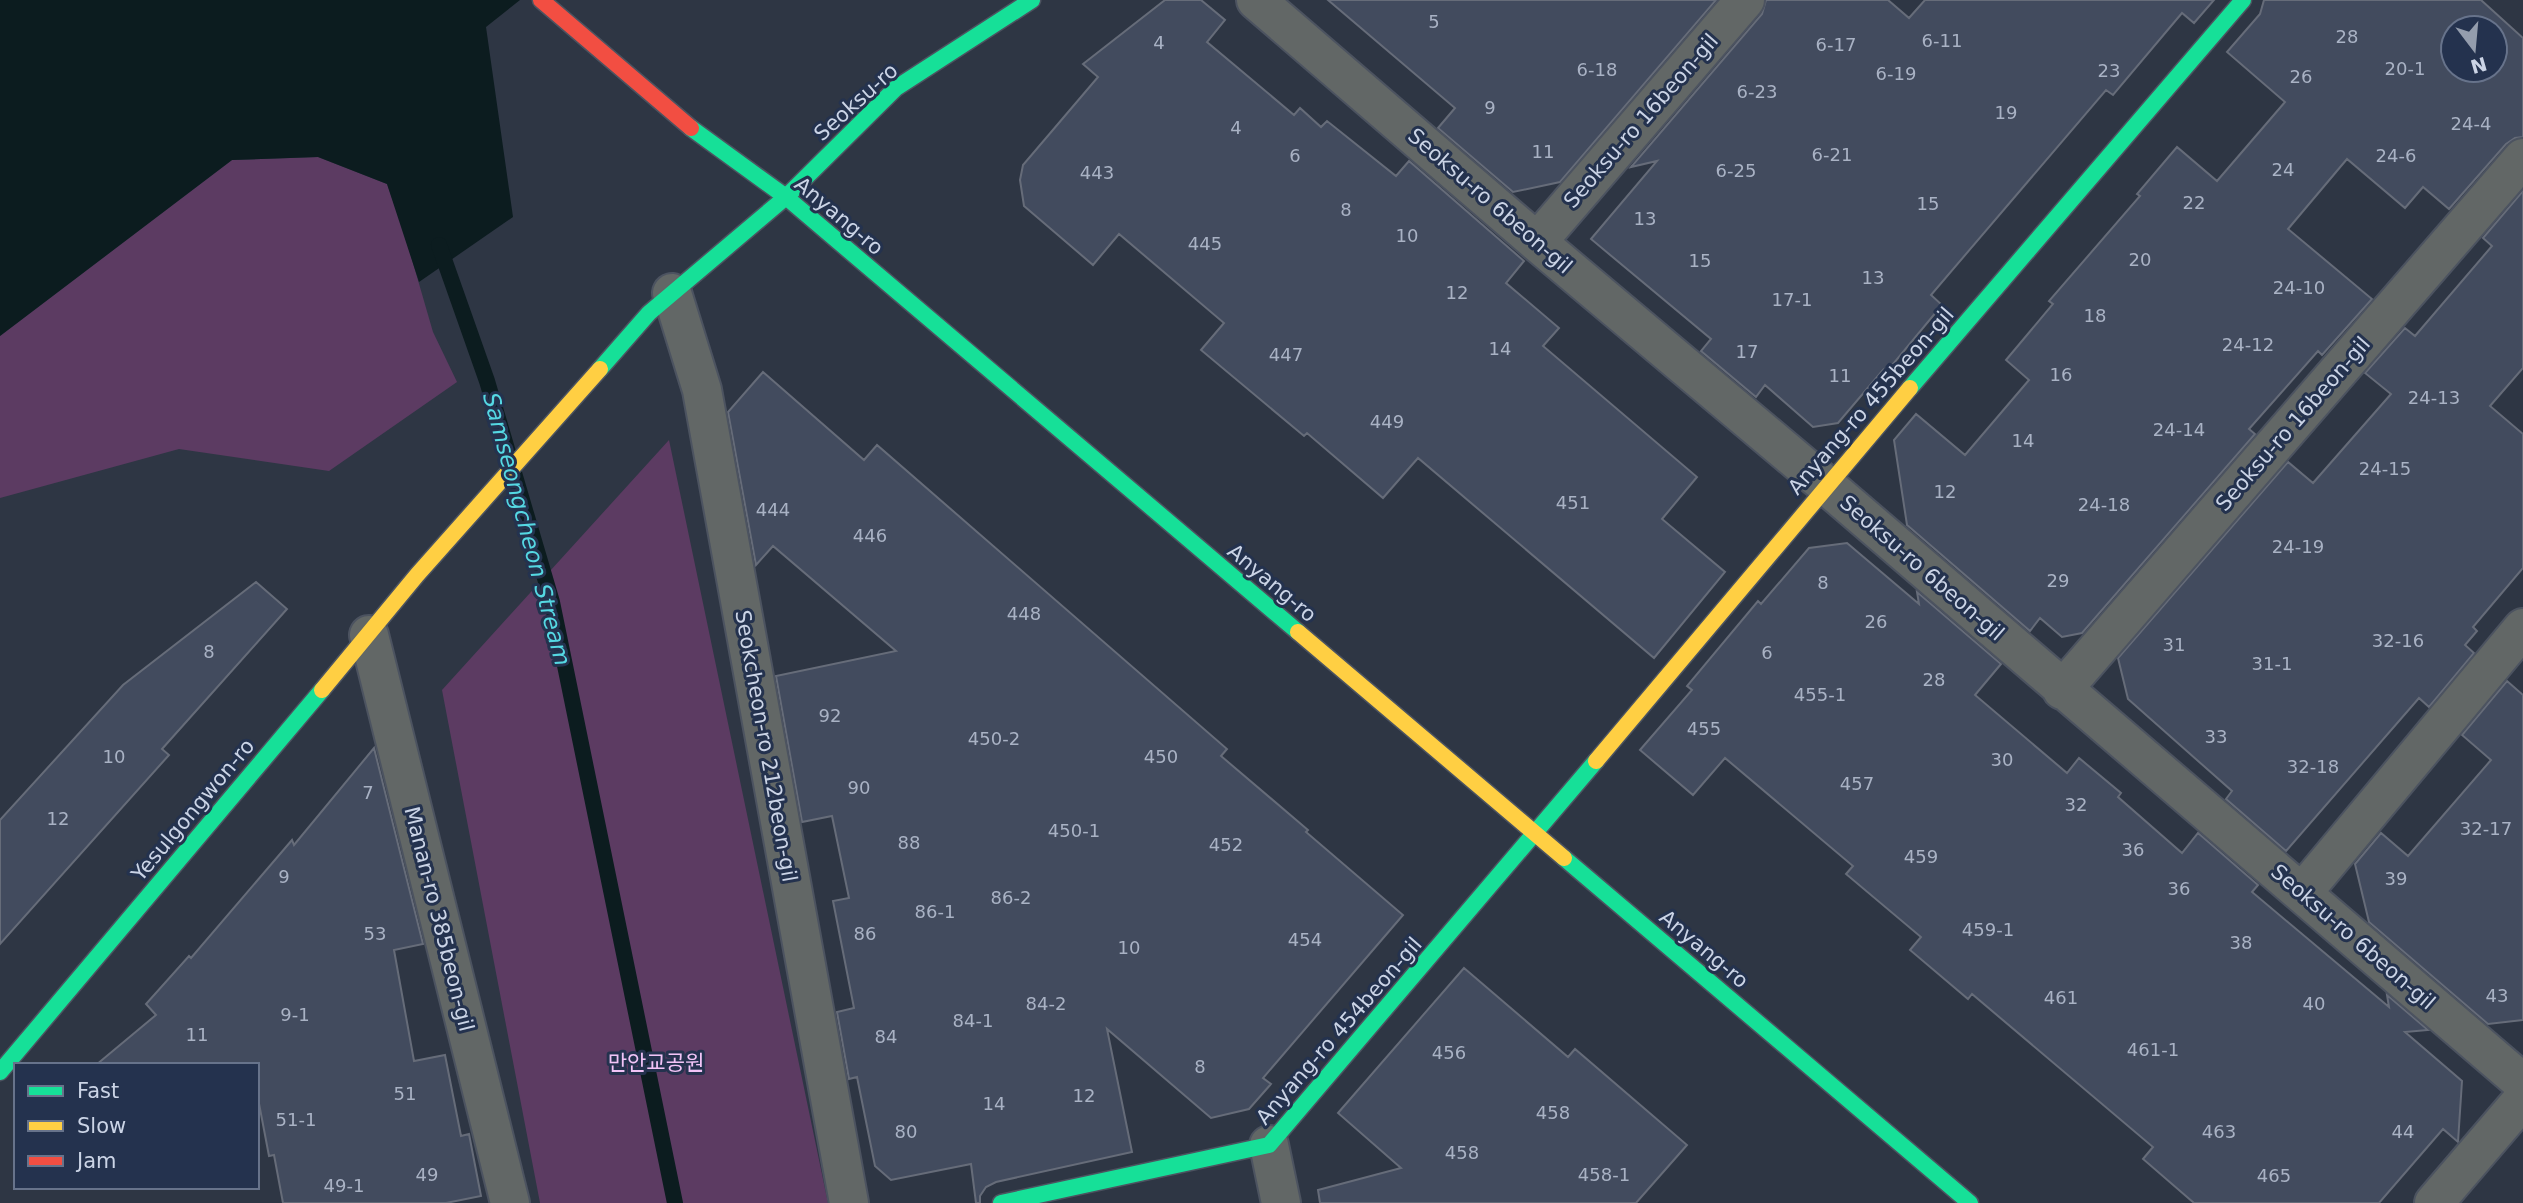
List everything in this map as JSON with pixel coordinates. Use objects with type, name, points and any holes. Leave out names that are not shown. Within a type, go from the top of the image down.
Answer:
[{"type":"street","name":"Anyang-ro","points":[[541,0],[688,125],[786,197],[1970,1203]]},
{"type":"street","name":"Seoksu-ro","points":[[786,197],[896,88],[1032,0]]},
{"type":"street","name":"Seoksu-ro 6beon-gil","points":[[1256,0],[2523,1083]]},
{"type":"street","name":"Seoksu-ro 16beon-gil","points":[[1537,242],[1745,0]]},
{"type":"street","name":"Anyang-ro 455beon-gil","points":[[1535,834],[1826,485],[2244,0]]},
{"type":"street","name":"Seoksu-ro 16beon-gil","points":[[2062,690],[2523,158]]},
{"type":"street","points":[[661,303],[786,197]]},
{"type":"street","name":"Yesulgongwon-ro","points":[[0,1072],[417,575],[661,303]]},
{"type":"street","name":"Seokcheon-ro 212beon-gil","points":[[661,303],[702,390],[849,1203]]},
{"type":"street","points":[[2302,893],[2523,628]]},
{"type":"street","name":"Manan-ro 385beon-gil","points":[[369,635],[510,1203]]},
{"type":"street","name":"Anyang-ro 454beon-gil","points":[[1004,1202],[1269,1145],[1535,834]]},
{"type":"street","points":[[2434,1203],[2523,1099]]},
{"type":"street","points":[[1269,1145],[1281,1203]]},
{"type":"green space","points":[[318,157],[387,184],[433,332],[457,382],[329,471],[179,449],[0,498],[0,336],[232,160]]},
{"type":"green space","name":"만안교공원","points":[[669,440],[828,1203],[540,1203],[442,690]]},
{"type":"shaded area","points":[[0,0],[520,0],[486,27],[513,217],[419,282],[387,184],[318,157],[232,160],[0,336]]},
{"type":"building","points":[[1165,0],[1201,0],[1225,20],[1207,42],[1294,115],[1300,108],[1321,127],[1327,121],[1396,176],[1409,161],[1524,261],[1506,283],[1559,328],[1543,346],[1697,477],[1662,519],[1725,572],[1654,658],[1418,458],[1383,498],[1307,433],[1304,436],[1201,350],[1224,323],[1119,234],[1093,265],[1024,206],[1020,180],[1023,165],[1098,77],[1083,64]]},
{"type":"building","points":[[1328,0],[1716,0],[1560,182],[1513,192],[1438,128],[1455,108]]},
{"type":"building","points":[[1766,0],[1888,0],[1909,18],[1925,0],[2214,0],[2194,23],[2182,13],[2113,95],[2106,90],[1931,295],[1942,305],[1884,375],[1883,370],[1838,423],[1813,427],[1765,385],[1756,397],[1701,351],[1711,339],[1591,239],[1657,161],[1631,167],[1762,14]]},
{"type":"building","points":[[2264,0],[2481,0],[2496,14],[2439,14],[2439,84],[2509,84],[2509,25],[2523,38],[2523,137],[2515,138],[2506,144],[2449,209],[2423,187],[2405,208],[2347,159],[2288,229],[2372,299],[2322,355],[2318,351],[2249,429],[2255,434],[2082,633],[2062,637],[2040,618],[2030,631],[1907,525],[1894,440],[1916,414],[1965,455],[2029,380],[2006,360],[2053,304],[2049,301],[2140,196],[2137,194],[2177,147],[2217,181],[2285,102],[2227,52],[2260,14]]},
{"type":"building","points":[[2523,191],[2523,368],[2490,406],[2523,434],[2523,568],[2473,627],[2477,631],[2465,645],[2474,653],[2429,707],[2419,698],[2286,851],[2226,799],[2232,791],[2128,699],[2118,658],[2288,462],[2313,483],[2391,394],[2365,373],[2405,328],[2415,336],[2492,246],[2483,238]]},
{"type":"building","points":[[763,372],[864,460],[877,445],[1227,749],[1221,756],[1403,915],[1263,1078],[1271,1084],[1249,1109],[1211,1118],[1107,1029],[1132,1152],[996,1182],[986,1187],[980,1196],[980,1203],[976,1203],[971,1164],[891,1180],[875,1166],[857,1077],[849,1079],[837,1012],[854,1008],[833,901],[849,898],[832,816],[802,822],[776,676],[896,651],[773,546],[756,565],[728,412]]},
{"type":"building","points":[[1847,543],[1919,604],[1917,592],[2001,664],[1975,695],[2067,773],[2079,758],[2121,793],[2118,797],[2182,853],[2198,833],[2258,885],[2252,892],[2389,1007],[2387,995],[2428,1030],[2405,1032],[2462,1081],[2458,1142],[2443,1129],[2379,1203],[2194,1203],[2143,1159],[2153,1147],[1972,994],[1968,999],[1910,950],[1921,937],[1846,874],[1853,866],[1725,758],[1693,795],[1640,750],[1692,690],[1687,686],[1758,601],[1761,604],[1809,548]]},
{"type":"building","points":[[256,582],[287,609],[162,749],[169,755],[0,944],[0,820],[123,685]]},
{"type":"building","points":[[2507,681],[2523,695],[2523,1020],[2488,1024],[2369,922],[2355,864],[2381,833],[2408,856],[2491,760],[2462,735]]},
{"type":"building","points":[[374,748],[423,944],[394,950],[414,1061],[445,1055],[461,1136],[469,1134],[481,1196],[446,1203],[283,1203],[274,1155],[269,1156],[259,1104],[259,1063],[98,1063],[156,1015],[146,1004],[189,956],[191,958],[292,840],[294,845]]},
{"type":"building","points":[[1464,968],[1568,1057],[1575,1049],[1687,1145],[1636,1203],[1320,1203],[1318,1190],[1401,1168],[1338,1113]]},
{"type":"waterway","name":"Samseongcheon Stream","points":[[439,245],[487,381],[552,602],[675,1203]]},
{"type":"traffic: fast","points":[[600,369],[649,313],[786,197],[896,88],[1032,0]]},
{"type":"traffic: fast","points":[[1910,388],[2243,0]]},
{"type":"traffic: fast","points":[[691,128],[786,197],[1298,632]]},
{"type":"traffic: fast","points":[[0,1072],[322,690]]},
{"type":"traffic: fast","points":[[1001,1203],[1269,1145],[1596,761]]},
{"type":"traffic: fast","points":[[1564,858],[1970,1203]]},
{"type":"traffic: slow","points":[[322,690],[417,575],[600,369]]},
{"type":"traffic: slow","points":[[1596,761],[1910,388]]},
{"type":"traffic: slow","points":[[1298,632],[1564,858]]},
{"type":"traffic: jam","points":[[541,0],[691,128]]}]
